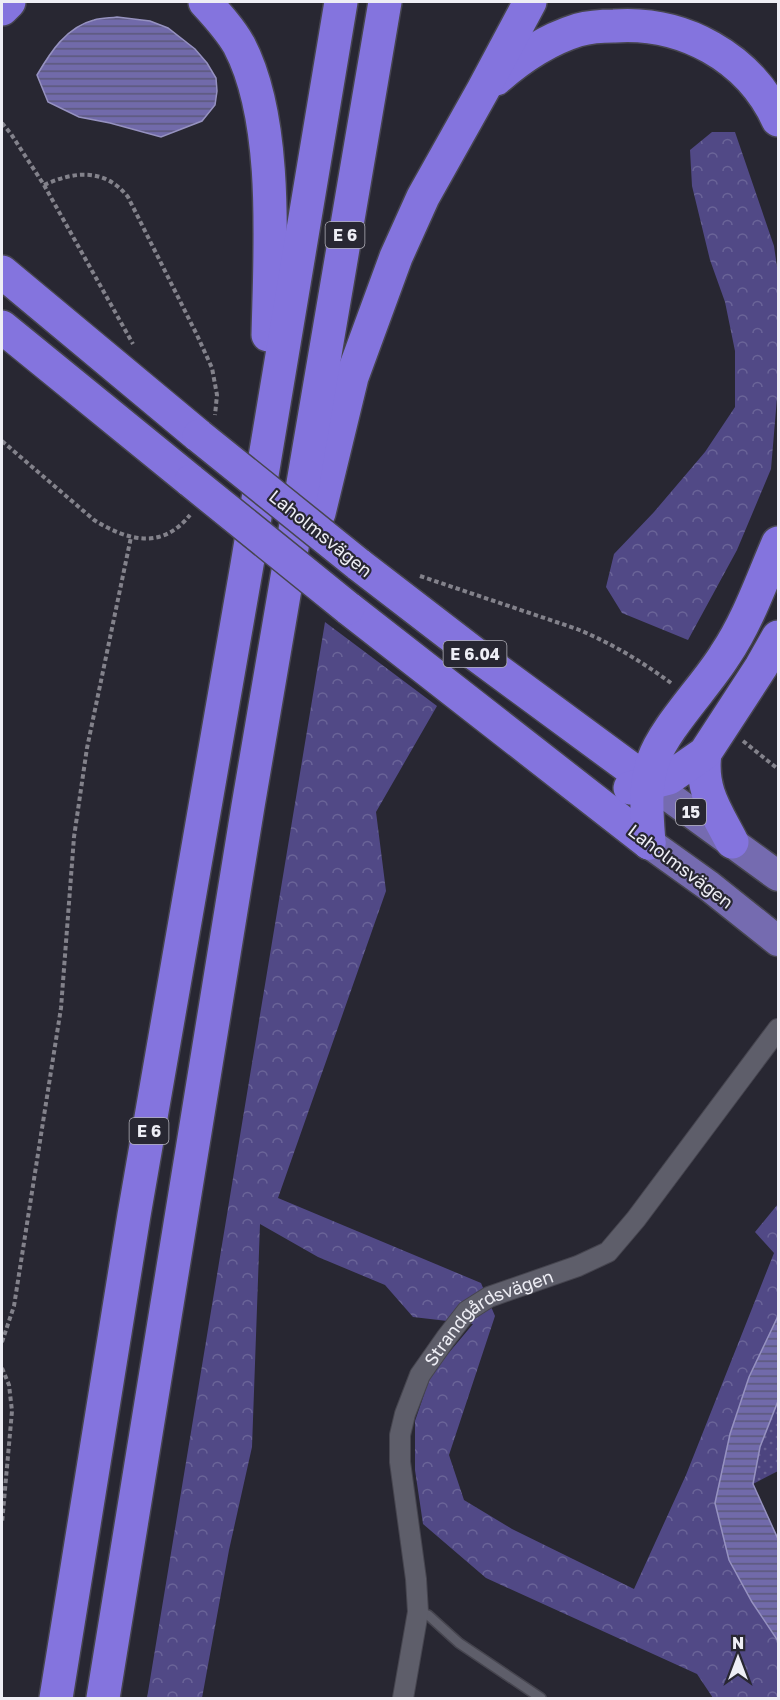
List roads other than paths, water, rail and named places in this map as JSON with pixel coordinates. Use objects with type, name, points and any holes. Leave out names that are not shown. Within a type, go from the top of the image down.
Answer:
[{"type":"highway","points":[[2,9],[9,2]]},
{"type":"highway","points":[[205,2],[221,19],[239,45],[251,75],[261,114],[268,157],[269,283],[266,453]]},
{"type":"highway","name":"E 6","points":[[55,1693],[136,1203],[266,453],[341,2]]},
{"type":"highway","name":"E 6","points":[[105,1695],[248,806],[385,2]]},
{"type":"highway","points":[[248,806],[271,769],[326,479],[352,377],[396,256],[423,197],[530,2]]},
{"type":"highway","points":[[483,90],[521,57],[538,47],[579,30],[629,24],[648,26],[694,38],[735,62],[767,99],[778,120]]},
{"type":"highway","name":"Laholmsvägen","points":[[2,272],[199,436],[358,564],[475,654],[649,782]]},
{"type":"highway","name":"Laholmsvägen","points":[[2,327],[348,608],[650,843]]},
{"type":"highway","points":[[650,843],[646,806],[652,762],[675,724],[727,653],[748,613],[778,543]]},
{"type":"highway","points":[[584,793],[622,791],[669,778],[705,753],[761,668],[778,637]]},
{"type":"highway","points":[[594,741],[628,740],[675,724]]},
{"type":"highway","points":[[705,753],[704,774],[708,798],[732,842]]},
{"type":"main road","name":"Laholmsvägen","points":[[649,782],[778,876]]},
{"type":"main road","name":"Laholmsvägen","points":[[650,843],[778,941]]},
{"type":"street","name":"Strandgårdsvägen","points":[[404,1698],[418,1612],[416,1579],[400,1462],[400,1435],[405,1414],[420,1376],[467,1311],[489,1297],[578,1266],[608,1252],[643,1210],[778,1029]]},
{"type":"lane","points":[[418,1612],[428,1615],[459,1643],[541,1698]]}]
